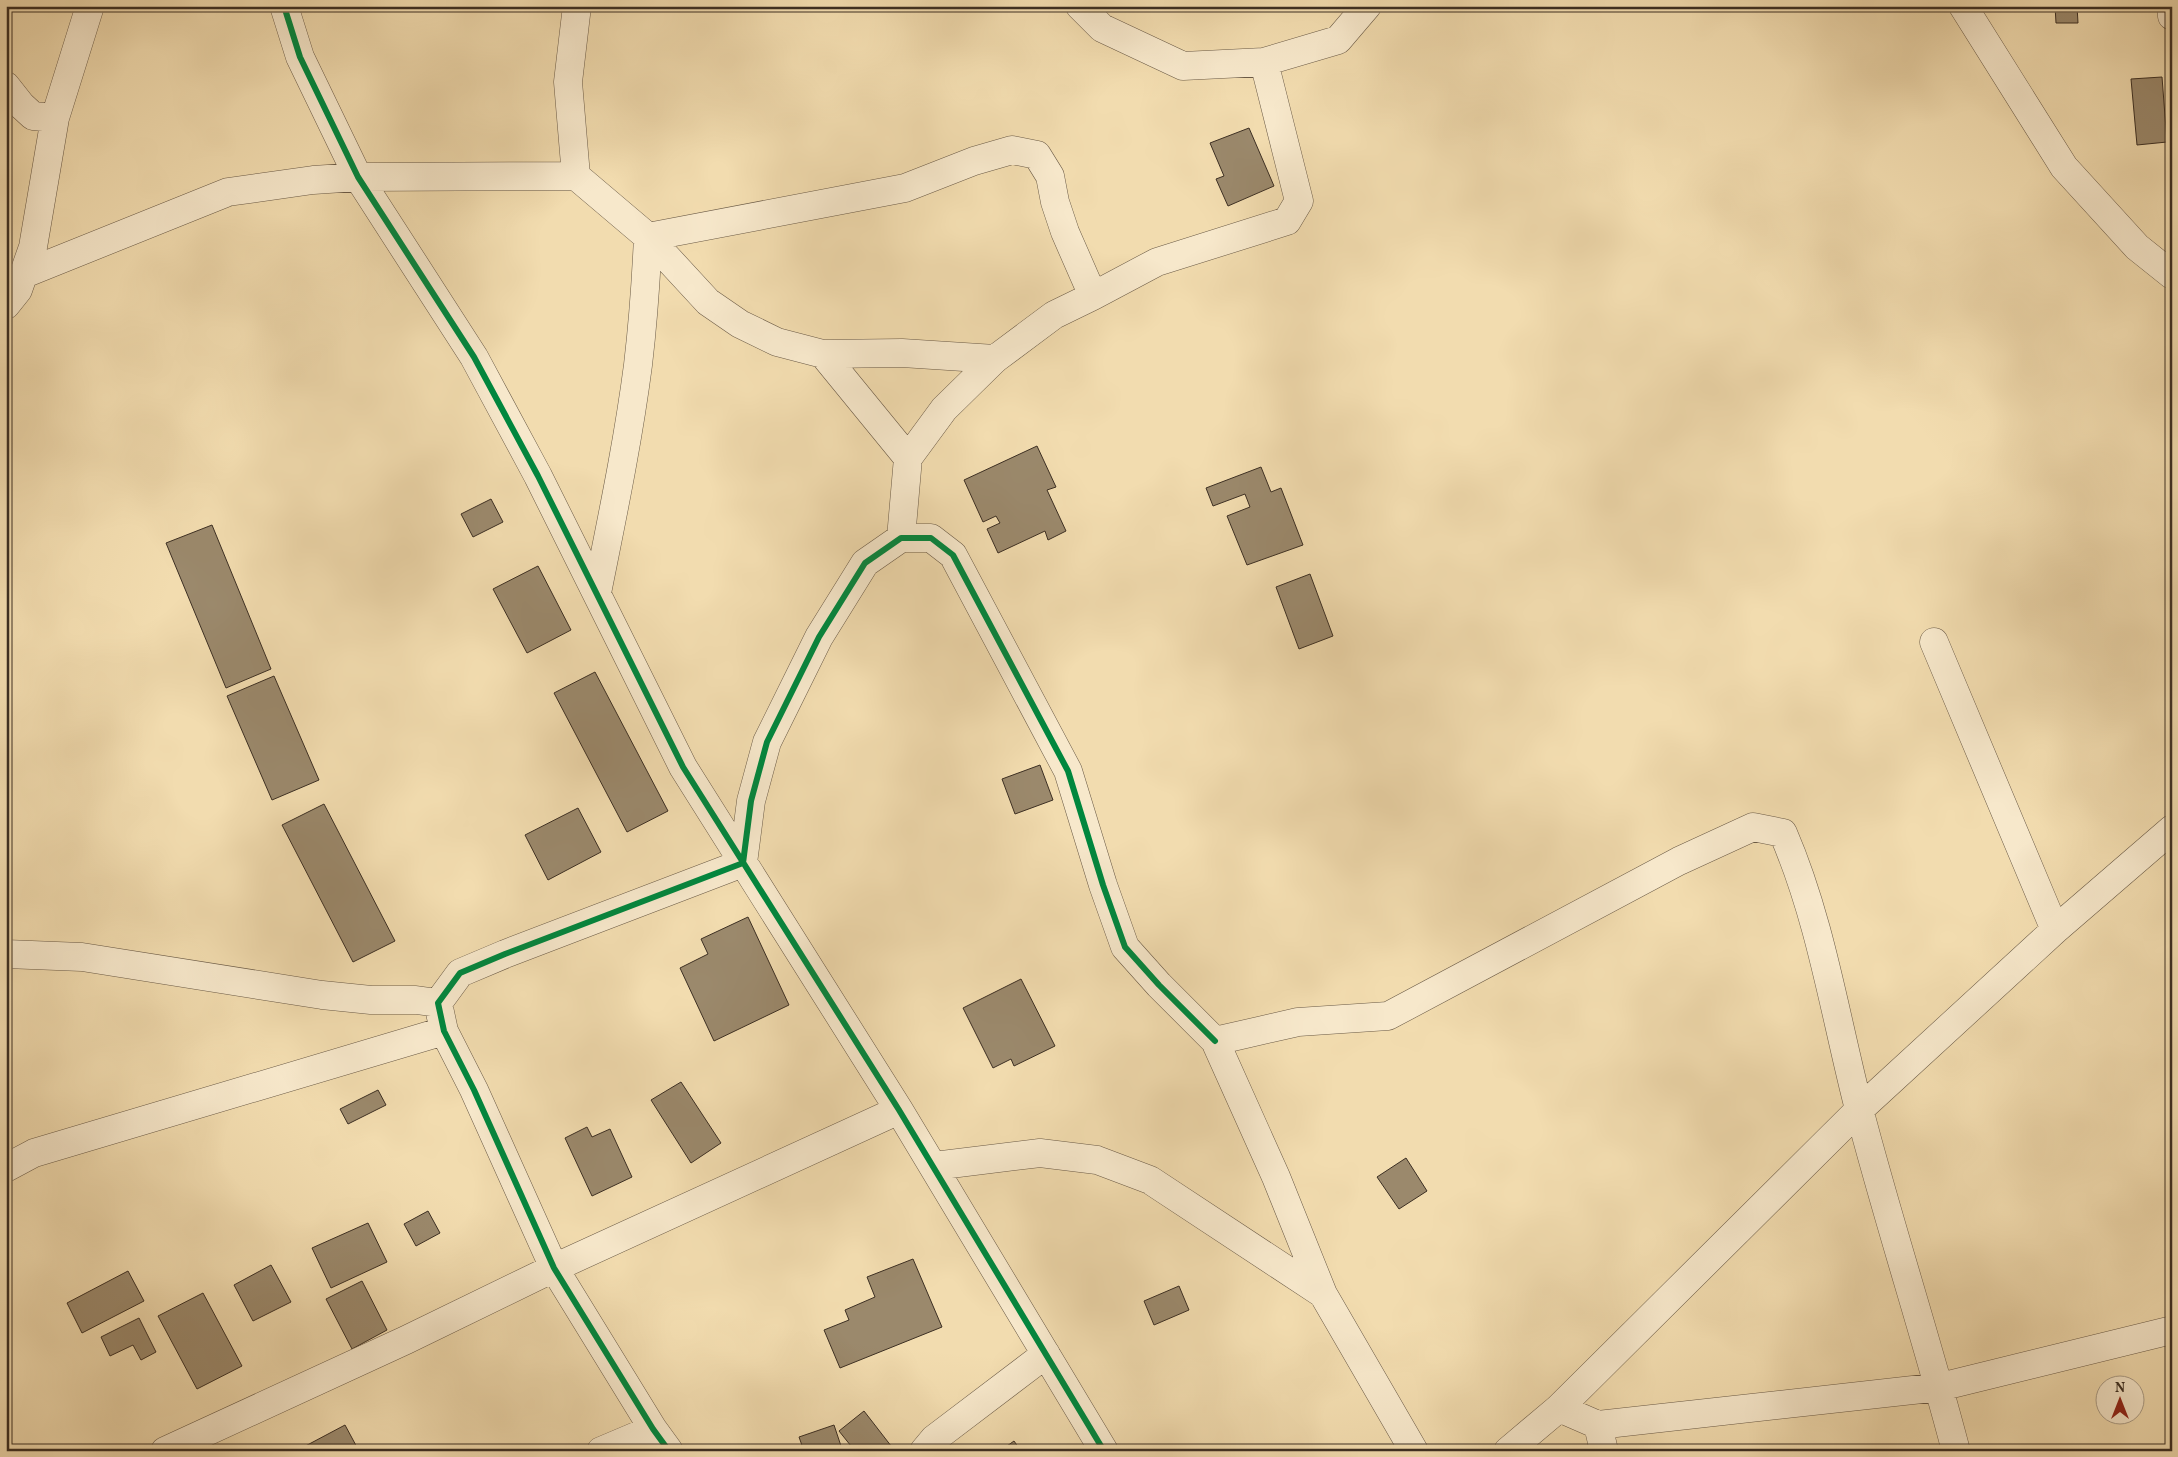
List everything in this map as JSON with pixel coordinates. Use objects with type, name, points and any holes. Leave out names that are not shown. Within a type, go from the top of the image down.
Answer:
[{"type":"street","points":[[6,305],[18,290],[32,247],[55,118],[90,6]]},
{"type":"street","points":[[284,6],[300,57],[358,177],[474,357],[538,476],[683,767],[934,1166],[1104,1451]]},
{"type":"street","points":[[576,176],[568,82],[577,6]]},
{"type":"street","points":[[1080,6],[1102,28],[1183,66],[1264,62],[1338,40],[1367,6]]},
{"type":"street","points":[[1963,6],[2064,167],[2137,247],[2172,275]]},
{"type":"street","points":[[2171,6],[2172,16]]},
{"type":"street","points":[[901,538],[908,458],[944,408],[995,360],[1054,315],[1157,262],[1287,221],[1299,201],[1264,62]]},
{"type":"street","points":[[6,86],[33,116],[55,118]]},
{"type":"street","points":[[648,237],[905,188],[974,161],[1012,150],[1037,155],[1050,176],[1054,202],[1093,296]]},
{"type":"street","points":[[24,274],[228,192],[313,180],[358,177],[576,176],[648,237],[708,302],[732,318],[777,342],[823,354],[902,353],[995,360]]},
{"type":"street","points":[[597,593],[617,494],[638,366],[648,237]]},
{"type":"street","points":[[823,354],[908,458]]},
{"type":"street","points":[[743,863],[751,801],[767,742],[819,637],[866,563],[901,538],[930,538],[953,555],[1068,771],[1103,885],[1125,948],[1215,1041],[1276,1177],[1323,1294],[1414,1451]]},
{"type":"street","points":[[1934,642],[2055,930]]},
{"type":"street","points":[[1215,1041],[1298,1022],[1388,1016],[1679,861],[1753,827],[1783,833],[1799,871],[1813,913],[1859,1110],[1940,1387],[1956,1451]]},
{"type":"street","points":[[1508,1451],[1558,1408],[1859,1110],[2055,930],[2172,829]]},
{"type":"street","points":[[669,1451],[554,1268],[474,1090],[444,1031],[438,1003],[460,973],[743,863]]},
{"type":"street","points":[[6,954],[82,957],[322,995],[371,1000],[416,1000],[438,1003]]},
{"type":"street","points":[[6,1168],[34,1153],[444,1031]]},
{"type":"street","points":[[164,1451],[406,1340],[554,1268],[899,1110]]},
{"type":"street","points":[[934,1166],[1040,1153],[1097,1160],[1150,1180],[1323,1294]]},
{"type":"street","points":[[1558,1408],[1598,1425],[1940,1387],[2172,1330]]},
{"type":"street","points":[[924,1451],[934,1439],[1046,1354]]},
{"type":"street","points":[[1598,1425],[1604,1451]]},
{"type":"street","points":[[601,1451],[653,1428]]},
{"type":"building","points":[[2055,6],[2077,6],[2078,23],[2056,23]]},
{"type":"building","points":[[2162,77],[2167,142],[2137,145],[2131,79]]},
{"type":"building","points":[[1249,128],[1274,186],[1228,206],[1216,179],[1224,176],[1210,143]]},
{"type":"building","points":[[1037,446],[1056,487],[1047,490],[1066,531],[1048,540],[1045,531],[998,553],[987,529],[1000,523],[996,516],[983,522],[964,480]]},
{"type":"building","points":[[1261,467],[1271,492],[1281,488],[1303,545],[1247,565],[1227,516],[1250,507],[1245,494],[1213,506],[1206,488]]},
{"type":"building","points":[[491,499],[503,522],[473,537],[461,514]]},
{"type":"building","points":[[212,525],[271,669],[226,688],[166,543]]},
{"type":"building","points":[[538,566],[571,630],[527,653],[493,589]]},
{"type":"building","points":[[1310,574],[1333,636],[1299,649],[1276,587]]},
{"type":"building","points":[[595,672],[668,811],[627,832],[554,693]]},
{"type":"building","points":[[274,676],[319,780],[272,800],[227,696]]},
{"type":"building","points":[[1040,765],[1053,800],[1015,814],[1002,779]]},
{"type":"building","points":[[324,804],[395,941],[353,962],[282,825]]},
{"type":"building","points":[[578,808],[601,852],[548,880],[525,835]]},
{"type":"building","points":[[748,917],[789,1005],[714,1041],[680,968],[708,954],[701,939]]},
{"type":"building","points":[[1021,979],[1055,1046],[1014,1066],[1011,1059],[993,1068],[963,1008]]},
{"type":"building","points":[[681,1082],[721,1143],[691,1163],[651,1100]]},
{"type":"building","points":[[378,1090],[386,1105],[348,1124],[340,1109]]},
{"type":"building","points":[[587,1127],[592,1137],[610,1129],[632,1177],[592,1196],[565,1138]]},
{"type":"building","points":[[1406,1158],[1427,1191],[1399,1209],[1377,1177]]},
{"type":"building","points":[[428,1211],[440,1233],[416,1246],[404,1224]]},
{"type":"building","points":[[368,1223],[387,1262],[331,1288],[312,1248]]},
{"type":"building","points":[[913,1259],[942,1327],[840,1368],[824,1330],[849,1320],[845,1310],[875,1297],[867,1277]]},
{"type":"building","points":[[271,1265],[291,1302],[253,1321],[234,1285]]},
{"type":"building","points":[[128,1271],[144,1301],[82,1333],[67,1303]]},
{"type":"building","points":[[362,1281],[387,1330],[352,1349],[326,1299]]},
{"type":"building","points":[[1179,1286],[1189,1310],[1154,1325],[1144,1301]]},
{"type":"building","points":[[203,1293],[242,1366],[197,1389],[158,1316]]},
{"type":"building","points":[[139,1318],[156,1352],[141,1360],[133,1345],[110,1356],[101,1337]]},
{"type":"building","points":[[864,1411],[895,1451],[844,1451],[851,1446],[839,1431]]},
{"type":"building","points":[[345,1425],[359,1451],[296,1451]]},
{"type":"building","points":[[834,1425],[842,1449],[836,1451],[804,1451],[799,1437]]},
{"type":"building","points":[[1014,1441],[1021,1451],[1000,1451]]},
{"type":"cycle path","points":[[284,6],[300,57],[358,177],[474,357],[538,476],[683,767],[899,1110],[1104,1451]]},
{"type":"cycle path","points":[[669,1451],[653,1429],[554,1268],[474,1090],[444,1031],[438,1003],[460,973],[743,863],[751,801],[767,742],[819,637],[865,563],[901,538],[931,538],[953,555],[1068,771],[1103,885],[1125,947],[1159,985],[1215,1041]]}]
